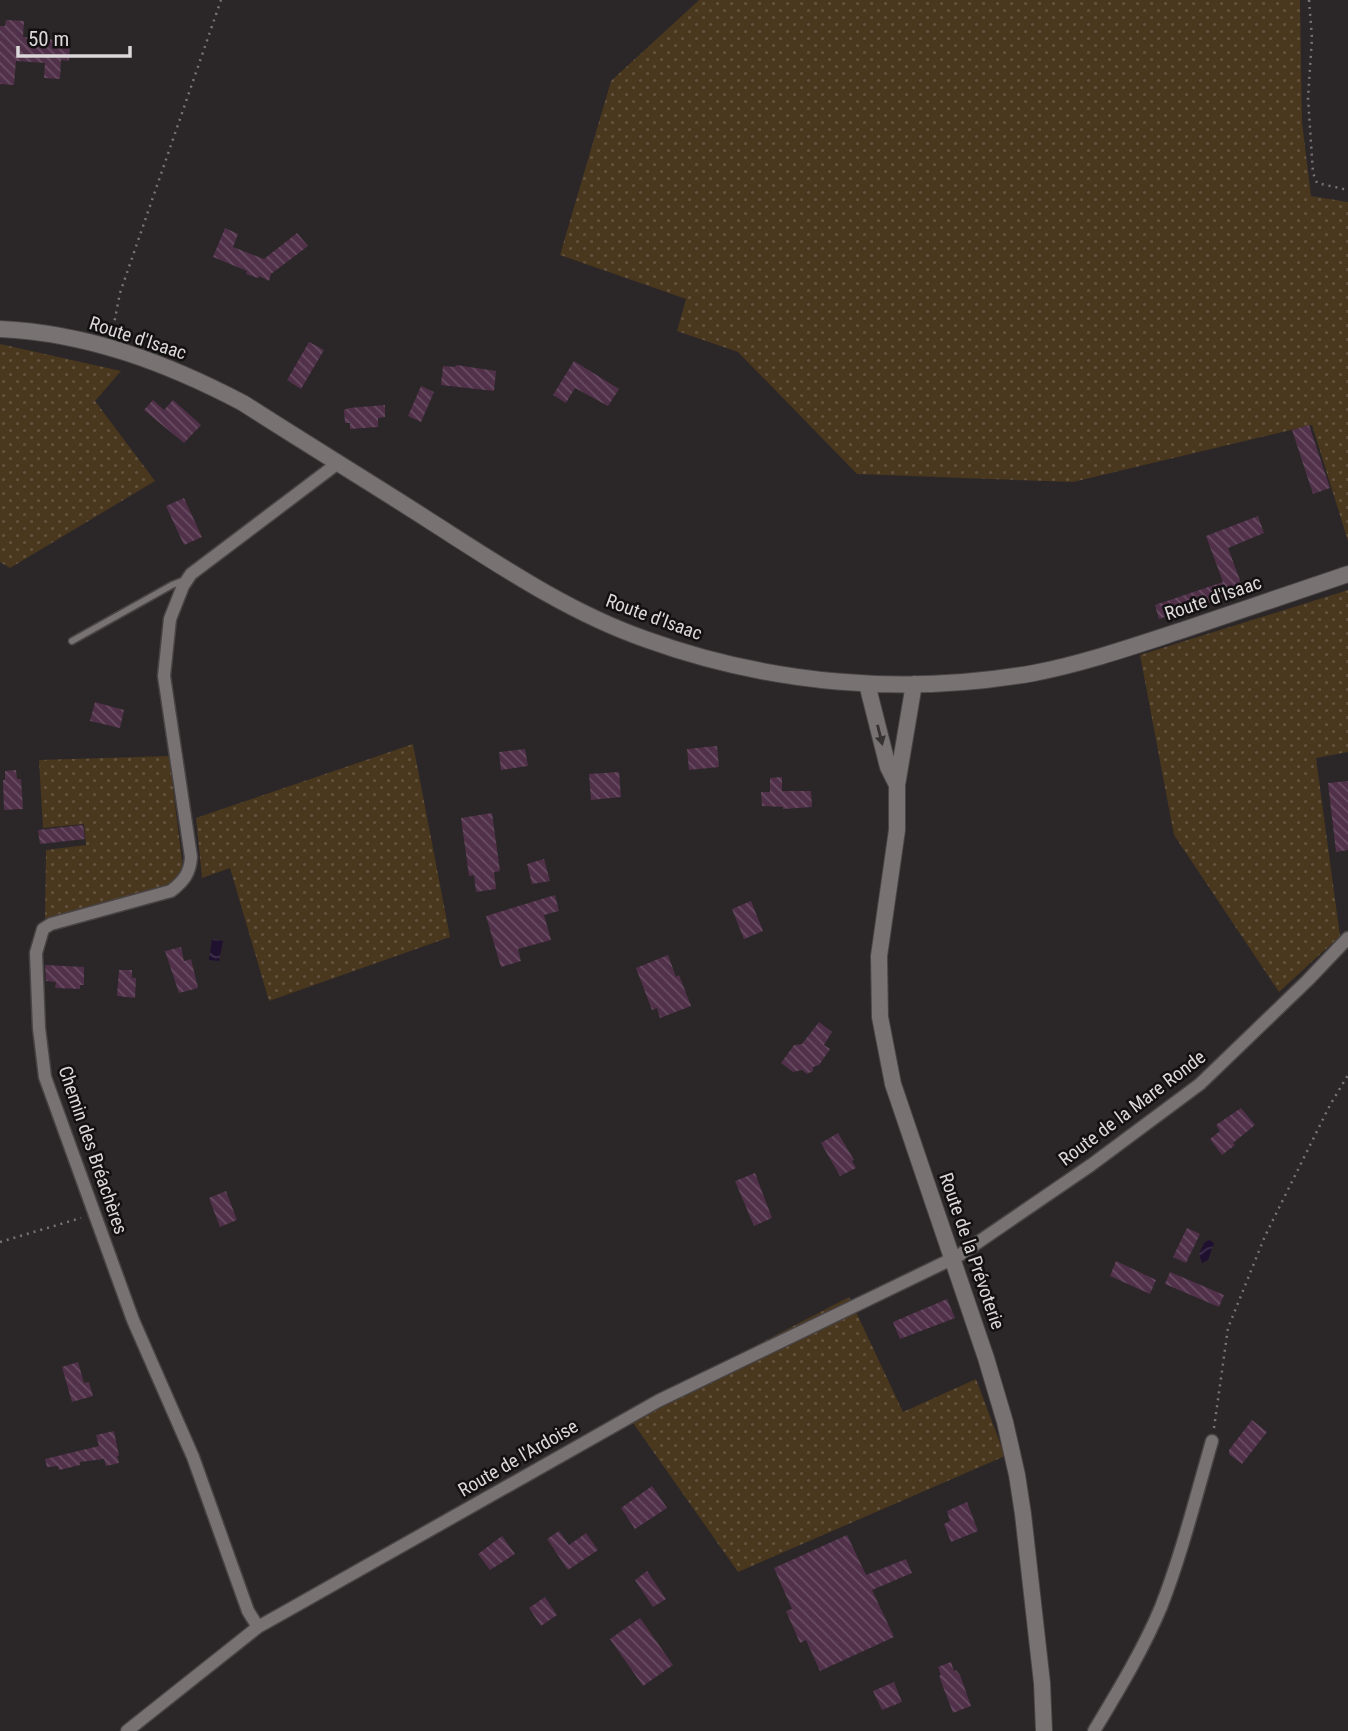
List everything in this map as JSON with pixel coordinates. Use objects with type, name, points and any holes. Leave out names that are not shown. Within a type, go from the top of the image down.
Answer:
[{"type":"street","name":"Route d'Isaac","points":[[0,329],[44,333],[109,347],[152,360],[199,380],[243,403],[554,598],[643,639],[765,672],[867,684],[994,679],[1079,663],[1348,574]]},
{"type":"street","name":"Chemin des Bréachères","points":[[258,1627],[248,1611],[193,1457],[133,1320],[45,1077],[39,1028],[36,953],[43,929],[51,924],[171,891],[186,878],[190,868],[189,844],[164,676],[170,619],[191,574],[338,463]]},
{"type":"street","name":"Route de la Prévoterie","points":[[867,684],[887,767],[897,785]]},
{"type":"street","name":"Route de la Prévoterie","points":[[914,684],[897,785],[897,830],[879,956],[880,1017],[893,1084],[1005,1422],[1017,1475],[1040,1669],[1044,1731]]},
{"type":"street","name":"Route de la Mare Ronde","points":[[952,1259],[1091,1165],[1200,1084],[1348,938]]},
{"type":"street","name":"Route de l'Ardoise","points":[[127,1731],[258,1627],[658,1401],[952,1259]]},
{"type":"street","points":[[1094,1731],[1125,1679],[1160,1608],[1186,1532],[1212,1441]]},
{"type":"lane","points":[[72,641],[172,585],[188,580]]},
{"type":"path","points":[[109,347],[120,293],[221,0]]},
{"type":"path","points":[[1309,0],[1312,37],[1308,98],[1312,173],[1317,183],[1348,190]]},
{"type":"path","points":[[1212,1441],[1228,1328],[1265,1236],[1330,1105],[1348,1075]]},
{"type":"path","points":[[0,1242],[94,1214]]},
{"type":"shaded area","points":[[699,0],[1300,0],[1302,122],[1311,196],[1348,202],[1348,541],[1312,425],[1073,482],[857,474],[738,352],[677,331],[686,299],[560,255],[611,81]]},
{"type":"shaded area","points":[[0,344],[121,371],[95,401],[155,481],[10,568],[0,562]]},
{"type":"shaded area","points":[[1348,590],[1348,752],[1316,758],[1340,936],[1279,992],[1174,835],[1140,655]]},
{"type":"shaded area","points":[[413,744],[450,937],[269,1001],[230,868],[202,878],[196,818]]},
{"type":"shaded area","points":[[169,756],[183,869],[173,883],[45,922],[46,850],[86,845],[84,824],[43,828],[39,760]]},
{"type":"shaded area","points":[[849,1297],[903,1412],[976,1379],[1005,1456],[738,1572],[626,1413]]},
{"type":"water","points":[[212,939],[223,941],[219,961],[209,960]]},
{"type":"water","points":[[1209,1240],[1214,1243],[1208,1260],[1202,1263],[1199,1254],[1204,1243]]},
{"type":"building","points":[[6,20],[24,21],[23,37],[70,41],[69,61],[61,60],[60,79],[44,78],[45,63],[16,61],[14,85],[0,84],[0,26],[5,26]]},
{"type":"building","points":[[225,228],[238,234],[233,247],[264,259],[297,233],[308,246],[271,274],[269,281],[246,274],[247,271],[213,257]]},
{"type":"building","points":[[309,342],[324,350],[301,389],[287,380]]},
{"type":"building","points":[[574,361],[619,389],[608,406],[575,388],[566,403],[553,395]]},
{"type":"building","points":[[456,365],[496,371],[494,391],[441,385],[443,366]]},
{"type":"building","points":[[421,386],[434,392],[421,422],[408,416]]},
{"type":"building","points":[[153,400],[164,410],[173,400],[201,425],[184,443],[144,410]]},
{"type":"building","points":[[385,405],[385,417],[378,418],[378,427],[350,429],[350,423],[345,423],[344,410]]},
{"type":"building","points":[[1309,425],[1330,488],[1313,494],[1292,430]]},
{"type":"building","points":[[184,498],[202,537],[184,545],[166,506]]},
{"type":"building","points":[[1258,516],[1264,533],[1228,548],[1244,591],[1159,619],[1155,605],[1223,582],[1206,536]]},
{"type":"building","points":[[95,702],[124,710],[120,728],[90,721]]},
{"type":"building","points":[[717,746],[719,767],[689,770],[687,749]]},
{"type":"building","points":[[525,749],[528,766],[501,770],[499,752]]},
{"type":"building","points":[[16,770],[17,779],[21,779],[23,809],[4,810],[5,771]]},
{"type":"building","points":[[619,772],[621,797],[591,800],[589,774]]},
{"type":"building","points":[[782,777],[782,791],[811,791],[812,807],[783,809],[762,806],[761,792],[770,792],[770,778]]},
{"type":"building","points":[[1348,781],[1348,850],[1336,852],[1328,783]]},
{"type":"building","points":[[492,813],[500,871],[494,872],[496,889],[476,892],[474,875],[469,876],[461,818]]},
{"type":"building","points":[[83,825],[85,839],[40,844],[38,830]]},
{"type":"building","points":[[544,859],[550,881],[532,884],[527,864]]},
{"type":"building","points":[[555,895],[559,911],[544,915],[551,940],[518,949],[521,961],[501,967],[486,916]]},
{"type":"building","points":[[751,901],[763,931],[744,939],[732,909]]},
{"type":"building","points":[[181,947],[184,961],[191,959],[198,988],[179,993],[165,951]]},
{"type":"building","points":[[668,955],[691,1006],[660,1018],[657,1008],[652,1010],[636,968]]},
{"type":"building","points":[[45,965],[84,967],[84,985],[80,985],[80,989],[55,988],[56,982],[46,981]]},
{"type":"building","points":[[119,970],[132,970],[132,978],[136,978],[135,998],[117,996]]},
{"type":"building","points":[[819,1022],[832,1032],[824,1045],[830,1049],[819,1065],[813,1067],[813,1071],[807,1074],[802,1070],[793,1072],[781,1063],[794,1045],[802,1044]]},
{"type":"building","points":[[1241,1108],[1255,1125],[1222,1155],[1210,1139],[1220,1131],[1216,1125]]},
{"type":"building","points":[[838,1133],[856,1168],[840,1176],[821,1143]]},
{"type":"building","points":[[755,1173],[772,1218],[754,1226],[735,1181]]},
{"type":"building","points":[[226,1191],[237,1220],[220,1227],[209,1198]]},
{"type":"building","points":[[1187,1228],[1200,1234],[1186,1263],[1173,1257]]},
{"type":"building","points":[[1116,1261],[1156,1280],[1150,1294],[1110,1276]]},
{"type":"building","points":[[1170,1272],[1224,1295],[1219,1307],[1165,1284]]},
{"type":"building","points":[[947,1299],[955,1318],[900,1339],[893,1322]]},
{"type":"building","points":[[78,1362],[84,1383],[89,1382],[93,1396],[72,1402],[62,1367]]},
{"type":"building","points":[[1252,1420],[1267,1432],[1242,1464],[1229,1454],[1229,1450]]},
{"type":"building","points":[[114,1431],[119,1463],[106,1466],[104,1459],[80,1462],[80,1465],[59,1470],[58,1466],[47,1467],[45,1459],[99,1446],[96,1435]]},
{"type":"building","points":[[652,1486],[667,1508],[635,1529],[621,1508]]},
{"type":"building","points":[[967,1502],[978,1531],[951,1542],[944,1524],[950,1521],[947,1511]]},
{"type":"building","points":[[559,1531],[569,1545],[586,1533],[598,1550],[568,1570],[547,1539]]},
{"type":"building","points":[[847,1535],[866,1575],[906,1559],[912,1573],[872,1590],[894,1637],[820,1671],[806,1640],[800,1643],[786,1611],[792,1609],[774,1568]]},
{"type":"building","points":[[502,1536],[515,1554],[490,1570],[478,1554]]},
{"type":"building","points":[[647,1571],[666,1599],[653,1607],[635,1580]]},
{"type":"building","points":[[545,1597],[557,1615],[541,1626],[529,1608]]},
{"type":"building","points":[[640,1618],[673,1665],[643,1686],[610,1639]]},
{"type":"building","points":[[951,1662],[954,1671],[960,1675],[971,1706],[953,1713],[938,1667]]},
{"type":"building","points":[[894,1682],[902,1702],[882,1710],[873,1691]]}]
